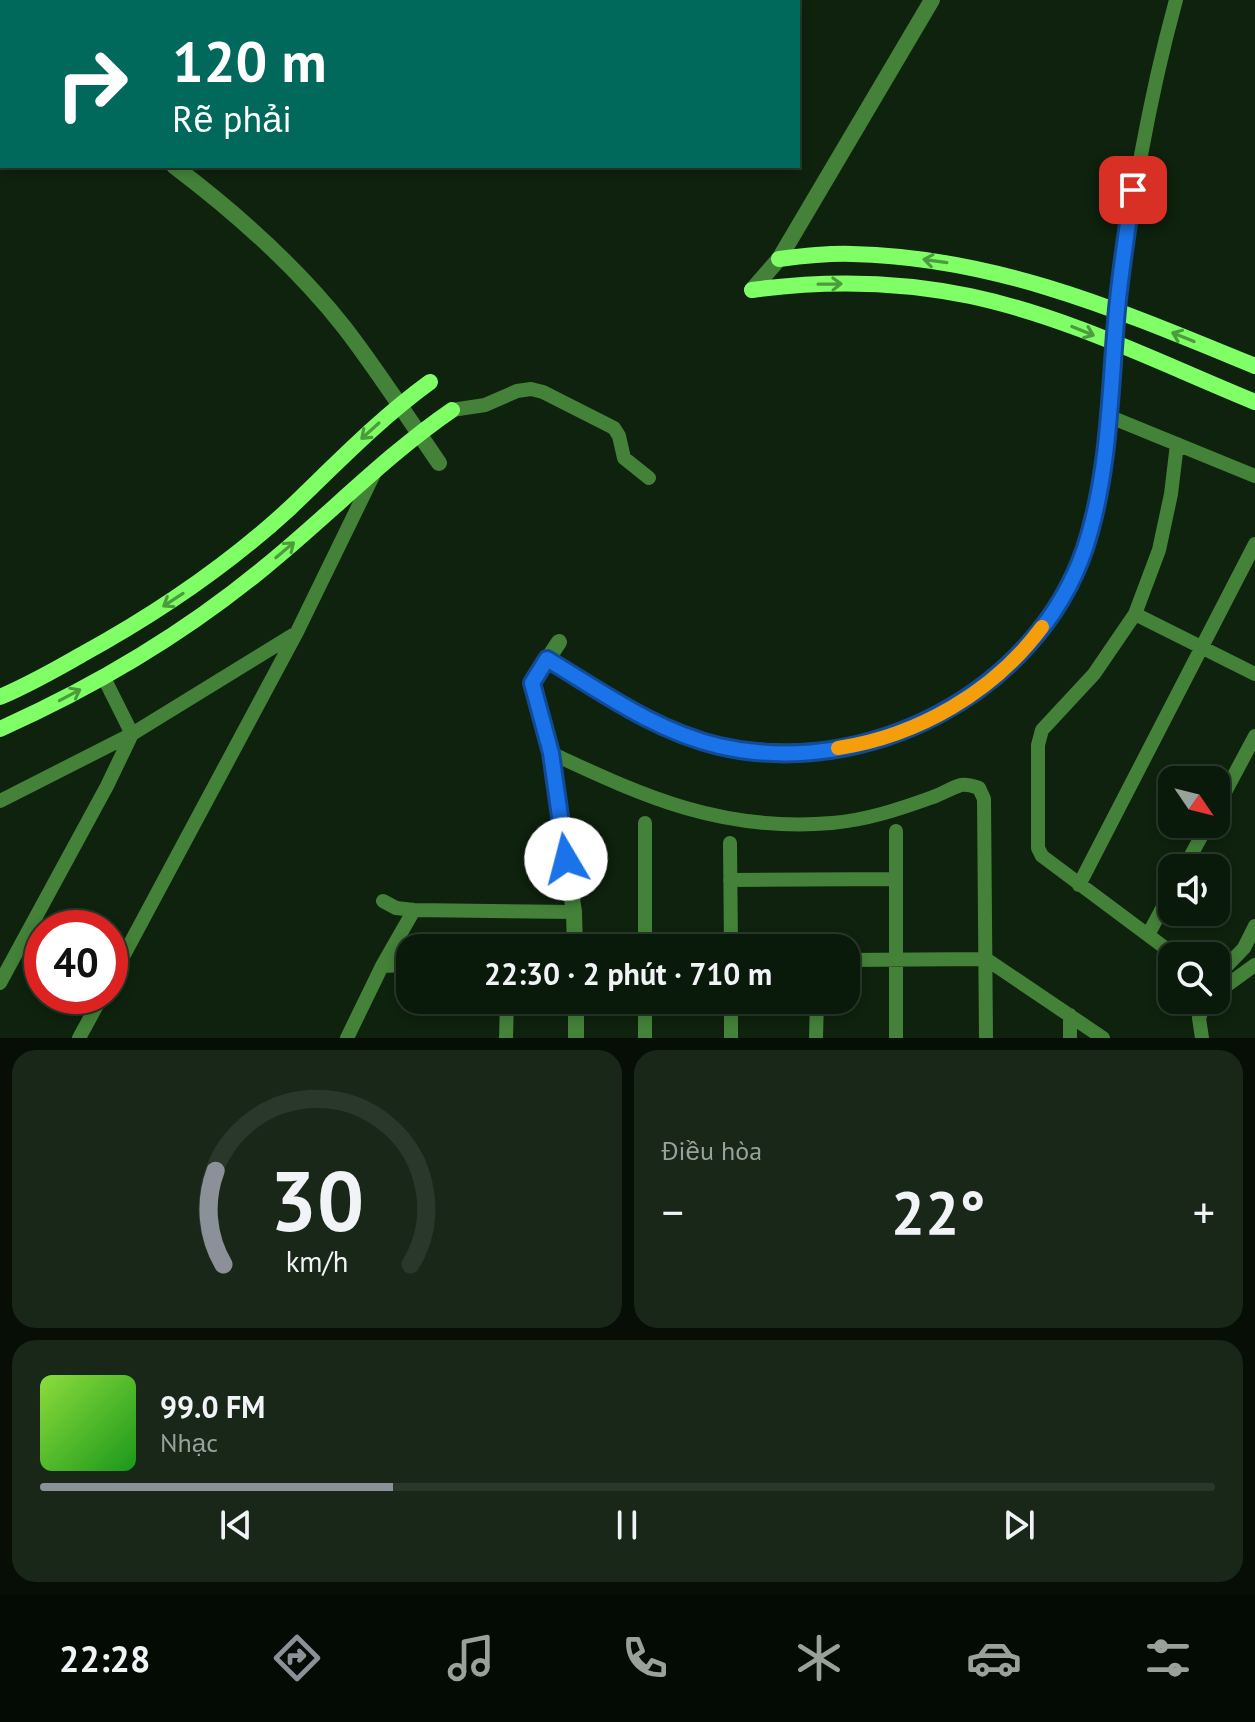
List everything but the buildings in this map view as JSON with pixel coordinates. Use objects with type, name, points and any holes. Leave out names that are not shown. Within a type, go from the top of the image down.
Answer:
[{"type":"main road","points":[[779,259],[849,253],[937,261],[1019,277],[1117,310],[1255,366]]},
{"type":"main road","points":[[752,290],[825,284],[890,285],[928,289],[1008,306],[1073,326],[1255,402]]},
{"type":"main road","points":[[0,697],[102,644],[199,582],[289,509],[400,404],[430,382]]},
{"type":"main road","points":[[0,729],[104,678],[200,618],[295,543],[419,433],[452,410]]},
{"type":"street","points":[[752,290],[779,259],[932,0]]},
{"type":"street","points":[[547,659],[651,721],[681,735],[728,748],[810,752],[859,745],[909,729],[973,695],[1026,647],[1049,618],[1077,569],[1099,489],[1116,345],[1117,310],[1135,176],[1153,87],[1176,0]]},
{"type":"street","points":[[176,168],[242,221],[310,287],[343,326],[439,463]]},
{"type":"street","points":[[452,410],[485,405],[524,389],[543,392],[614,428],[624,458],[649,478]]},
{"type":"street","points":[[1108,416],[1255,476]]},
{"type":"street","points":[[1158,942],[1046,861],[1038,848],[1039,740],[1042,730],[1111,652],[1135,614],[1161,541],[1177,444]]},
{"type":"street","points":[[128,947],[297,632],[376,470]]},
{"type":"street","points":[[1079,885],[1255,544]]},
{"type":"street","points":[[1135,614],[1255,674]]},
{"type":"street","points":[[0,801],[132,734],[297,632]]},
{"type":"street","points":[[559,642],[532,683],[551,753],[575,934]]},
{"type":"street","points":[[104,678],[132,734]]},
{"type":"street","points":[[0,983],[132,734]]},
{"type":"street","points":[[1230,783],[1255,736]]},
{"type":"street","points":[[551,753],[629,790],[663,802],[715,817],[768,824],[832,823],[868,818],[962,785],[979,788],[984,799],[986,1038]]},
{"type":"street","points":[[645,823],[645,934]]},
{"type":"street","points":[[896,831],[896,1038]]},
{"type":"street","points":[[730,843],[731,934]]},
{"type":"street","points":[[730,880],[896,879]]},
{"type":"street","points":[[383,901],[396,908],[414,910],[574,912]]},
{"type":"street","points":[[347,1038],[414,910]]},
{"type":"street","points":[[1148,935],[1158,916]]},
{"type":"street","points":[[1230,963],[1244,948],[1255,926]]},
{"type":"street","points":[[860,960],[986,959],[1103,1038]]},
{"type":"street","points":[[1230,983],[1255,965]]},
{"type":"street","points":[[382,966],[396,966]]},
{"type":"street","points":[[79,1038],[92,1014]]},
{"type":"street","points":[[506,1038],[507,1014]]},
{"type":"street","points":[[576,1014],[576,1038]]},
{"type":"street","points":[[645,1014],[645,1038]]},
{"type":"street","points":[[731,1014],[731,1038]]},
{"type":"street","points":[[816,1038],[817,1014]]},
{"type":"street","points":[[1201,1014],[1202,1038]]},
{"type":"street","points":[[1070,1015],[1070,1038]]},
{"type":"slow traffic","points":[[838,748],[859,745],[909,729],[973,695],[1026,647],[1042,627]]},
{"type":"route","points":[[566,859],[551,753],[532,683],[547,659],[639,715],[681,735],[739,749],[810,752],[881,739],[932,718],[973,695],[1038,633],[1077,569],[1096,506],[1133,190]]}]
